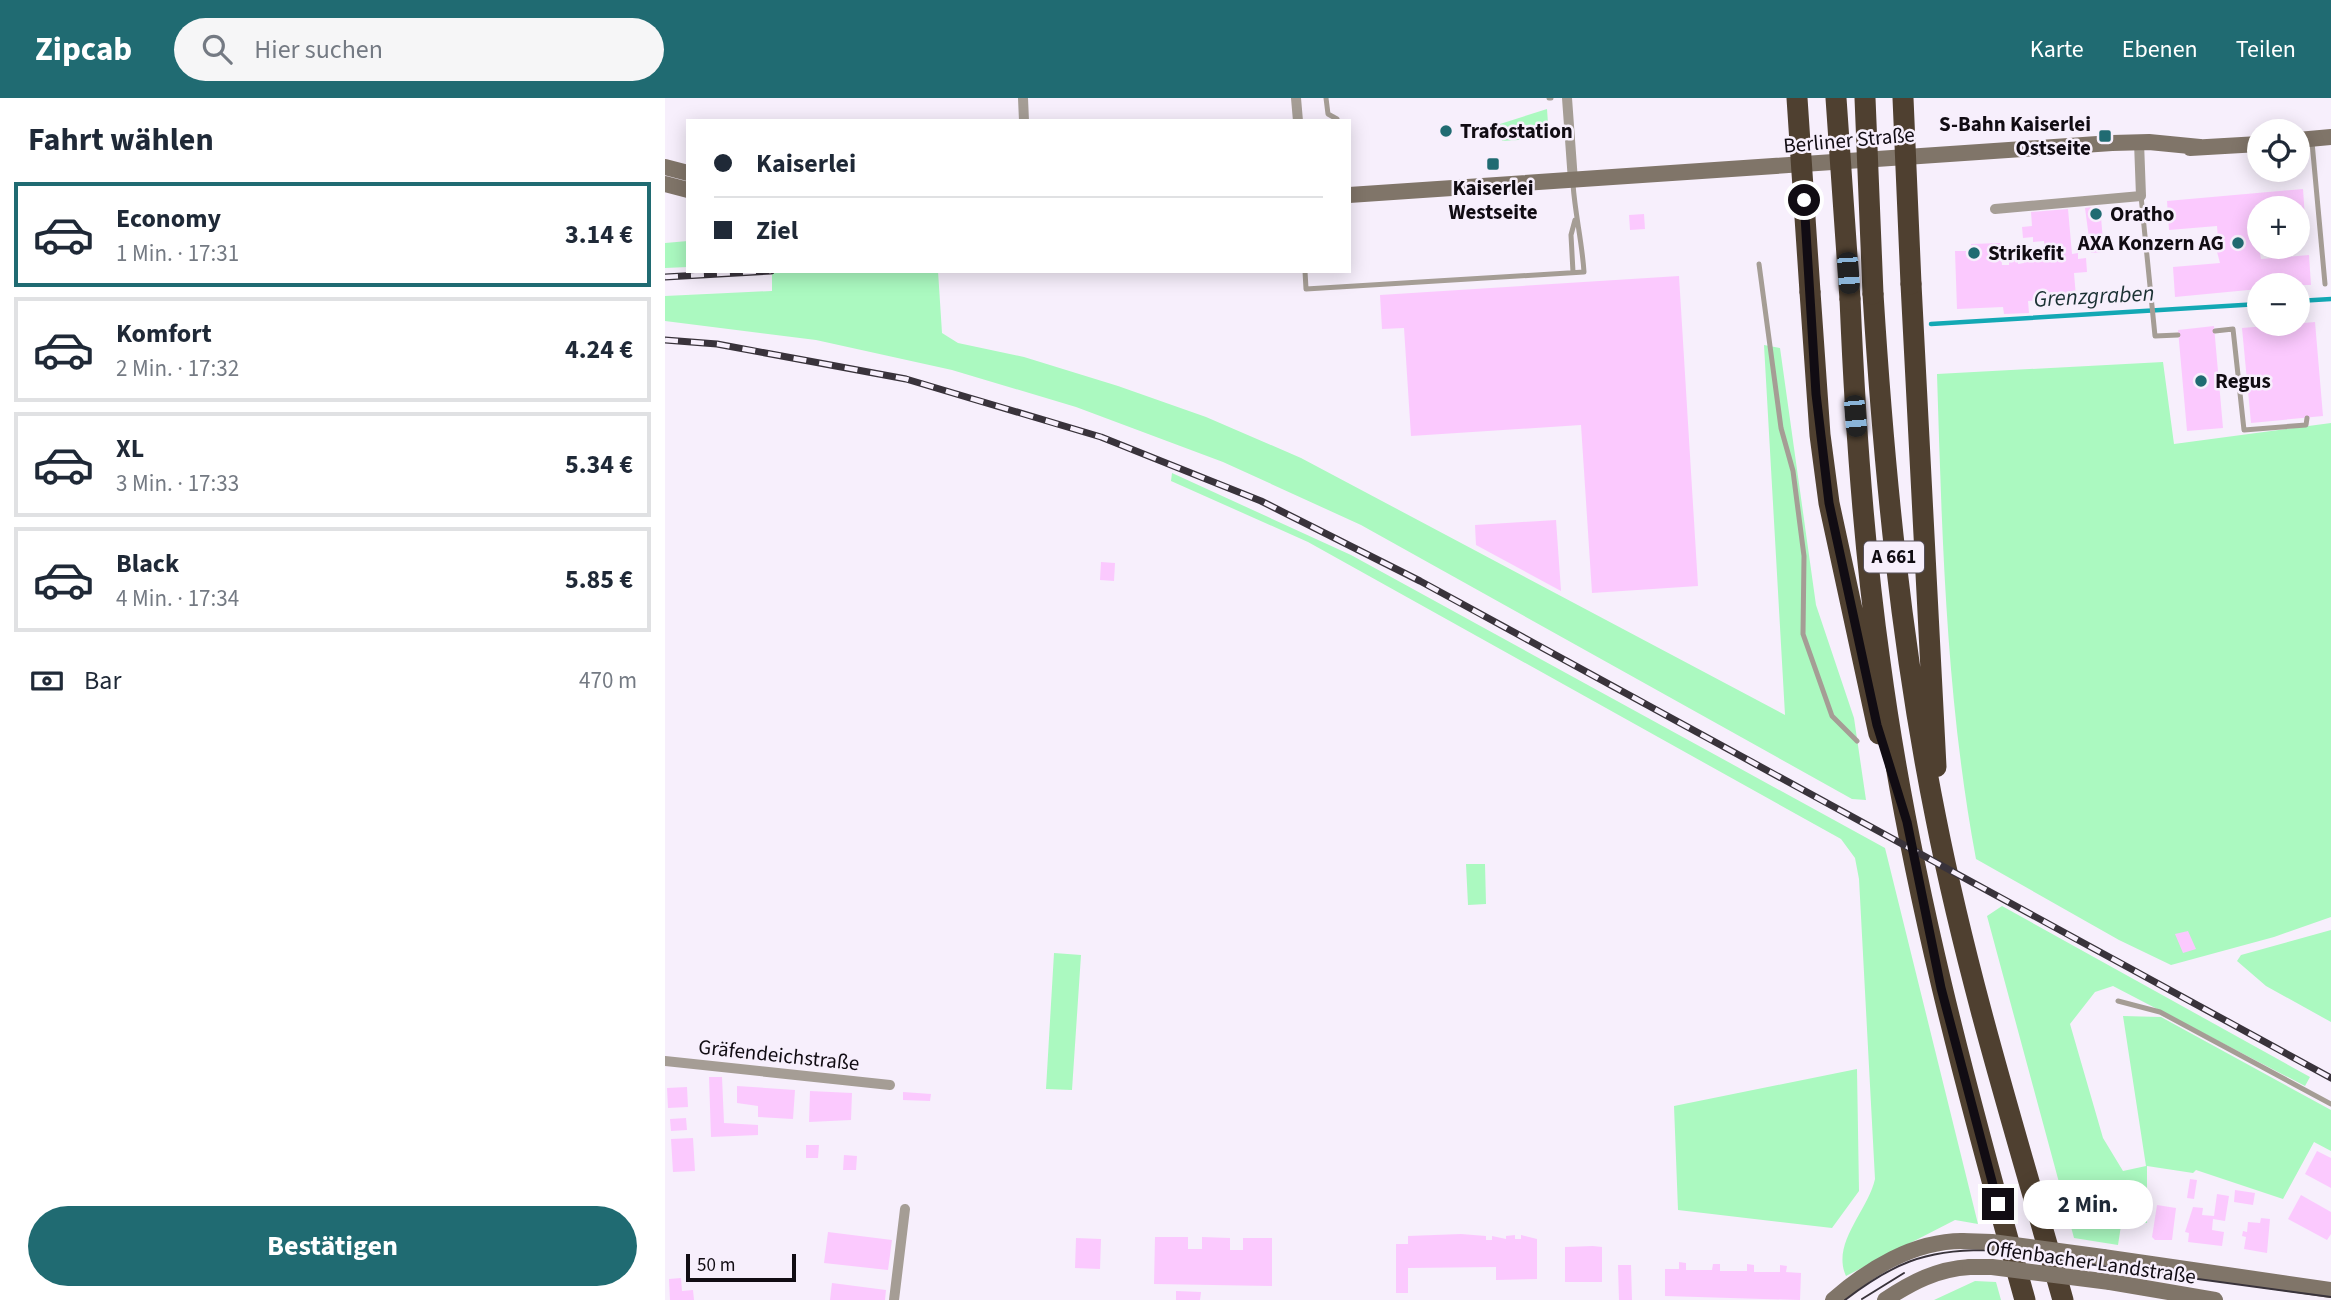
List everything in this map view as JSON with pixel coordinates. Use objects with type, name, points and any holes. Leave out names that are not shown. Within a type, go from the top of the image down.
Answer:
[{"type":"highway","name":"A 661","points":[[1797,98],[1820,435],[1829,503],[1877,725],[1907,822]]},
{"type":"highway","name":"A 661","points":[[1836,98],[1855,416],[1880,662],[1907,822],[1941,988],[2025,1300]]},
{"type":"highway","name":"A 661","points":[[1865,98],[1873,294],[1892,540],[1936,818],[1979,997],[2063,1300]]},
{"type":"highway","name":"A 661","points":[[1903,98],[1937,742],[1936,818]]},
{"type":"main road","points":[[2310,139],[2331,137]]},
{"type":"main road","name":"Berliner Straße","points":[[1351,195],[2139,146],[2247,145]]},
{"type":"main road","points":[[665,167],[686,172]]},
{"type":"main road","points":[[665,184],[686,190]]},
{"type":"main road","name":"Offenbacher Landstraße","points":[[1833,1300],[1887,1262],[1913,1251],[1962,1241],[1992,1242],[2331,1290]]},
{"type":"main road","name":"Offenbacher Landstraße","points":[[1885,1300],[1926,1277],[1946,1270],[1992,1267],[2110,1282],[2215,1300]]},
{"type":"street","points":[[1023,98],[1024,119]]},
{"type":"street","points":[[1296,98],[1298,119]]},
{"type":"street","points":[[1567,98],[1573,181]]},
{"type":"street","points":[[1995,209],[2141,196],[2139,146]]},
{"type":"street","name":"Gräfendeichstraße","points":[[665,1061],[890,1085]]},
{"type":"street","points":[[894,1300],[905,1209]]},
{"type":"lane","points":[[1326,98],[1328,114],[1337,119]]},
{"type":"lane","points":[[2310,176],[2325,284]]},
{"type":"lane","points":[[1573,181],[1573,272]]},
{"type":"lane","points":[[2141,196],[2155,336],[2178,335]]},
{"type":"lane","points":[[1305,273],[1306,289],[1584,271],[1582,234],[1575,218]]},
{"type":"lane","points":[[1759,264],[1781,428],[1793,471],[1804,556],[1803,634],[1832,716],[1857,741]]},
{"type":"lane","points":[[2215,331],[2233,329],[2244,430],[2307,425],[2307,418]]},
{"type":"lane","points":[[2117,1001],[2160,1012],[2331,1104]]},
{"type":"green space","points":[[1547,109],[1549,138],[1502,141],[1500,124]]},
{"type":"green space","points":[[686,241],[686,267],[665,268],[665,243]]},
{"type":"green space","points":[[772,273],[938,273],[942,333],[958,343],[1024,357],[1118,386],[1206,417],[1301,458],[1785,715],[1764,345],[1780,348],[1816,605],[1854,718],[1866,800],[1852,799],[1361,525],[1223,462],[1076,407],[952,370],[816,340],[665,321],[665,296],[772,291]]},
{"type":"green space","points":[[2163,362],[2174,444],[2331,423],[2331,917],[2274,937],[2171,965],[2119,940],[1976,859],[1958,738],[1947,617],[1937,374]]},
{"type":"green space","points":[[1172,473],[1351,555],[1885,848],[1978,1224],[1955,1220],[1846,1276],[1843,1251],[1875,1179],[1859,879],[1855,858],[1841,839],[1308,542],[1171,481]]},
{"type":"green space","points":[[1466,864],[1485,864],[1486,904],[1468,905]]},
{"type":"green space","points":[[2002,906],[2310,1077],[2305,1086],[2113,986],[2095,992],[2070,1024],[2103,1138],[2123,1171],[2146,1166],[2123,1016],[2161,1017],[2331,1110],[2331,1151],[2314,1142],[2283,1199],[2196,1170],[2193,1173],[2147,1166],[2147,1223],[2122,1219],[2118,1245],[2074,1238],[1987,916]]},
{"type":"green space","points":[[2331,930],[2331,1022],[2266,986],[2237,961],[2241,955]]},
{"type":"green space","points":[[1054,953],[1081,955],[1072,1090],[1046,1089]]},
{"type":"green space","points":[[1857,1069],[1859,1191],[1832,1228],[1678,1210],[1674,1106]]},
{"type":"green space","points":[[1975,1281],[1996,1282],[2001,1300],[1934,1300]]},
{"type":"building","name":"AXA Konzern AG","points":[[2303,189],[2303,196],[2247,196],[2247,259],[2309,259],[2311,285],[2310,273],[2247,273],[2247,290],[2175,297],[2173,267],[2220,263],[2216,248],[2217,226],[2169,230],[2167,201]]},
{"type":"building","points":[[2100,206],[2104,252],[2091,253],[2085,208]]},
{"type":"building","points":[[2068,209],[2072,254],[2078,253],[2078,259],[2086,258],[2087,272],[2074,273],[2076,297],[2028,301],[2029,313],[2004,314],[2003,307],[1957,309],[1955,251],[1971,251],[1971,244],[2000,243],[2002,265],[2009,265],[2009,260],[2018,259],[2018,264],[2024,263],[2023,251],[2045,249],[2044,241],[2033,242],[2033,237],[2023,238],[2022,227],[2032,226],[2031,212]]},
{"type":"building","points":[[1644,214],[1645,229],[1630,230],[1629,215]]},
{"type":"building","points":[[1679,276],[1698,586],[1592,593],[1581,425],[1411,436],[1404,328],[1382,329],[1380,295]]},
{"type":"building","points":[[2310,322],[2315,322],[2323,416],[2251,423],[2242,328],[2247,328],[2247,336],[2310,336]]},
{"type":"building","name":"Regus","points":[[2214,326],[2223,428],[2187,431],[2178,330]]},
{"type":"building","points":[[1556,520],[1561,591],[1476,545],[1475,525]]},
{"type":"building","points":[[1101,562],[1115,563],[1114,581],[1100,580]]},
{"type":"building","points":[[2188,931],[2196,949],[2183,953],[2175,934]]},
{"type":"building","points":[[709,1077],[722,1077],[724,1123],[758,1125],[758,1135],[711,1137]]},
{"type":"building","points":[[737,1086],[795,1090],[793,1119],[758,1117],[758,1106],[737,1103]]},
{"type":"building","points":[[687,1087],[688,1107],[668,1108],[667,1088]]},
{"type":"building","points":[[810,1091],[852,1093],[851,1120],[809,1122]]},
{"type":"building","points":[[903,1092],[931,1094],[930,1101],[903,1100]]},
{"type":"building","points":[[686,1118],[687,1130],[671,1131],[670,1119]]},
{"type":"building","points":[[693,1138],[695,1171],[673,1172],[671,1139]]},
{"type":"building","points":[[806,1145],[819,1145],[818,1158],[806,1158]]},
{"type":"building","points":[[2317,1151],[2331,1158],[2331,1188],[2305,1174]]},
{"type":"building","points":[[844,1155],[857,1156],[856,1170],[843,1170]]},
{"type":"building","points":[[2190,1179],[2197,1180],[2194,1199],[2187,1198]]},
{"type":"building","points":[[2235,1190],[2255,1193],[2253,1205],[2234,1202]]},
{"type":"building","points":[[2217,1194],[2229,1196],[2225,1221],[2213,1219],[2212,1230],[2224,1232],[2222,1246],[2188,1242],[2189,1233],[2185,1232],[2193,1207],[2203,1208],[2202,1215],[2214,1216]]},
{"type":"building","points":[[2301,1195],[2331,1212],[2331,1234],[2327,1240],[2288,1219]]},
{"type":"building","points":[[2157,1205],[2176,1208],[2172,1240],[2155,1240],[2152,1237]]},
{"type":"building","points":[[2261,1218],[2270,1219],[2267,1253],[2244,1249],[2246,1237],[2242,1236],[2243,1231],[2247,1232],[2248,1222],[2260,1223]]},
{"type":"building","points":[[828,1232],[892,1240],[888,1270],[824,1263]]},
{"type":"building","points":[[1515,1235],[1515,1239],[1521,1239],[1521,1235],[1537,1239],[1537,1279],[1496,1280],[1496,1267],[1408,1268],[1408,1293],[1396,1293],[1396,1244],[1408,1244],[1408,1236],[1486,1236],[1486,1240],[1492,1240],[1492,1236],[1506,1239],[1506,1236]]},
{"type":"building","points":[[1155,1237],[1188,1237],[1188,1249],[1202,1249],[1202,1237],[1230,1238],[1230,1250],[1243,1250],[1243,1238],[1272,1238],[1272,1286],[1154,1284]]},
{"type":"building","points":[[1076,1238],[1101,1239],[1100,1269],[1075,1268]]},
{"type":"building","points":[[1565,1247],[1602,1247],[1602,1282],[1565,1282]]},
{"type":"building","points":[[1679,1262],[1686,1263],[1686,1270],[1712,1270],[1713,1264],[1720,1264],[1720,1271],[1747,1271],[1747,1264],[1754,1265],[1754,1272],[1780,1272],[1780,1265],[1787,1266],[1786,1272],[1801,1273],[1800,1300],[1665,1296],[1665,1269],[1679,1269]]},
{"type":"building","points":[[1618,1265],[1631,1265],[1632,1300],[1619,1300]]},
{"type":"building","points":[[681,1278],[682,1291],[693,1290],[694,1300],[670,1300],[669,1279]]},
{"type":"building","points":[[832,1283],[886,1290],[885,1300],[830,1300]]},
{"type":"building","points":[[1176,1291],[1201,1292],[1200,1300],[1176,1300]]},
{"type":"waterway","name":"Grenzgraben","points":[[2310,300],[2331,299]]},
{"type":"waterway","name":"Grenzgraben","points":[[1931,324],[2247,305]]},
{"type":"tram line","points":[[1845,1300],[1894,1268],[1926,1256],[1984,1250],[2331,1297]]},
{"type":"tram line","points":[[1862,1299],[1904,1273]]},
{"type":"railway","points":[[665,277],[736,273]]},
{"type":"railway","points":[[665,340],[717,344],[906,379],[1101,437],[1261,501],[1420,581],[2331,1078]]},
{"type":"place","name":"Trafostation","points":[[1446,131]]},
{"type":"place","name":"S-Bahn Kaiserlei Ostseite","points":[[2105,136]]},
{"type":"place","name":"Kaiserlei Westseite","points":[[1493,164]]},
{"type":"place","name":"Oratho","points":[[2096,214]]},
{"type":"place","name":"AXA Konzern AG","points":[[2238,243]]},
{"type":"place","name":"Strikefit","points":[[1974,253]]},
{"type":"place","name":"Regus","points":[[2201,381]]},
{"type":"route","points":[[1804,200],[1816,394],[1829,503],[1877,725],[1907,822],[1941,988],[1998,1204]]}]
